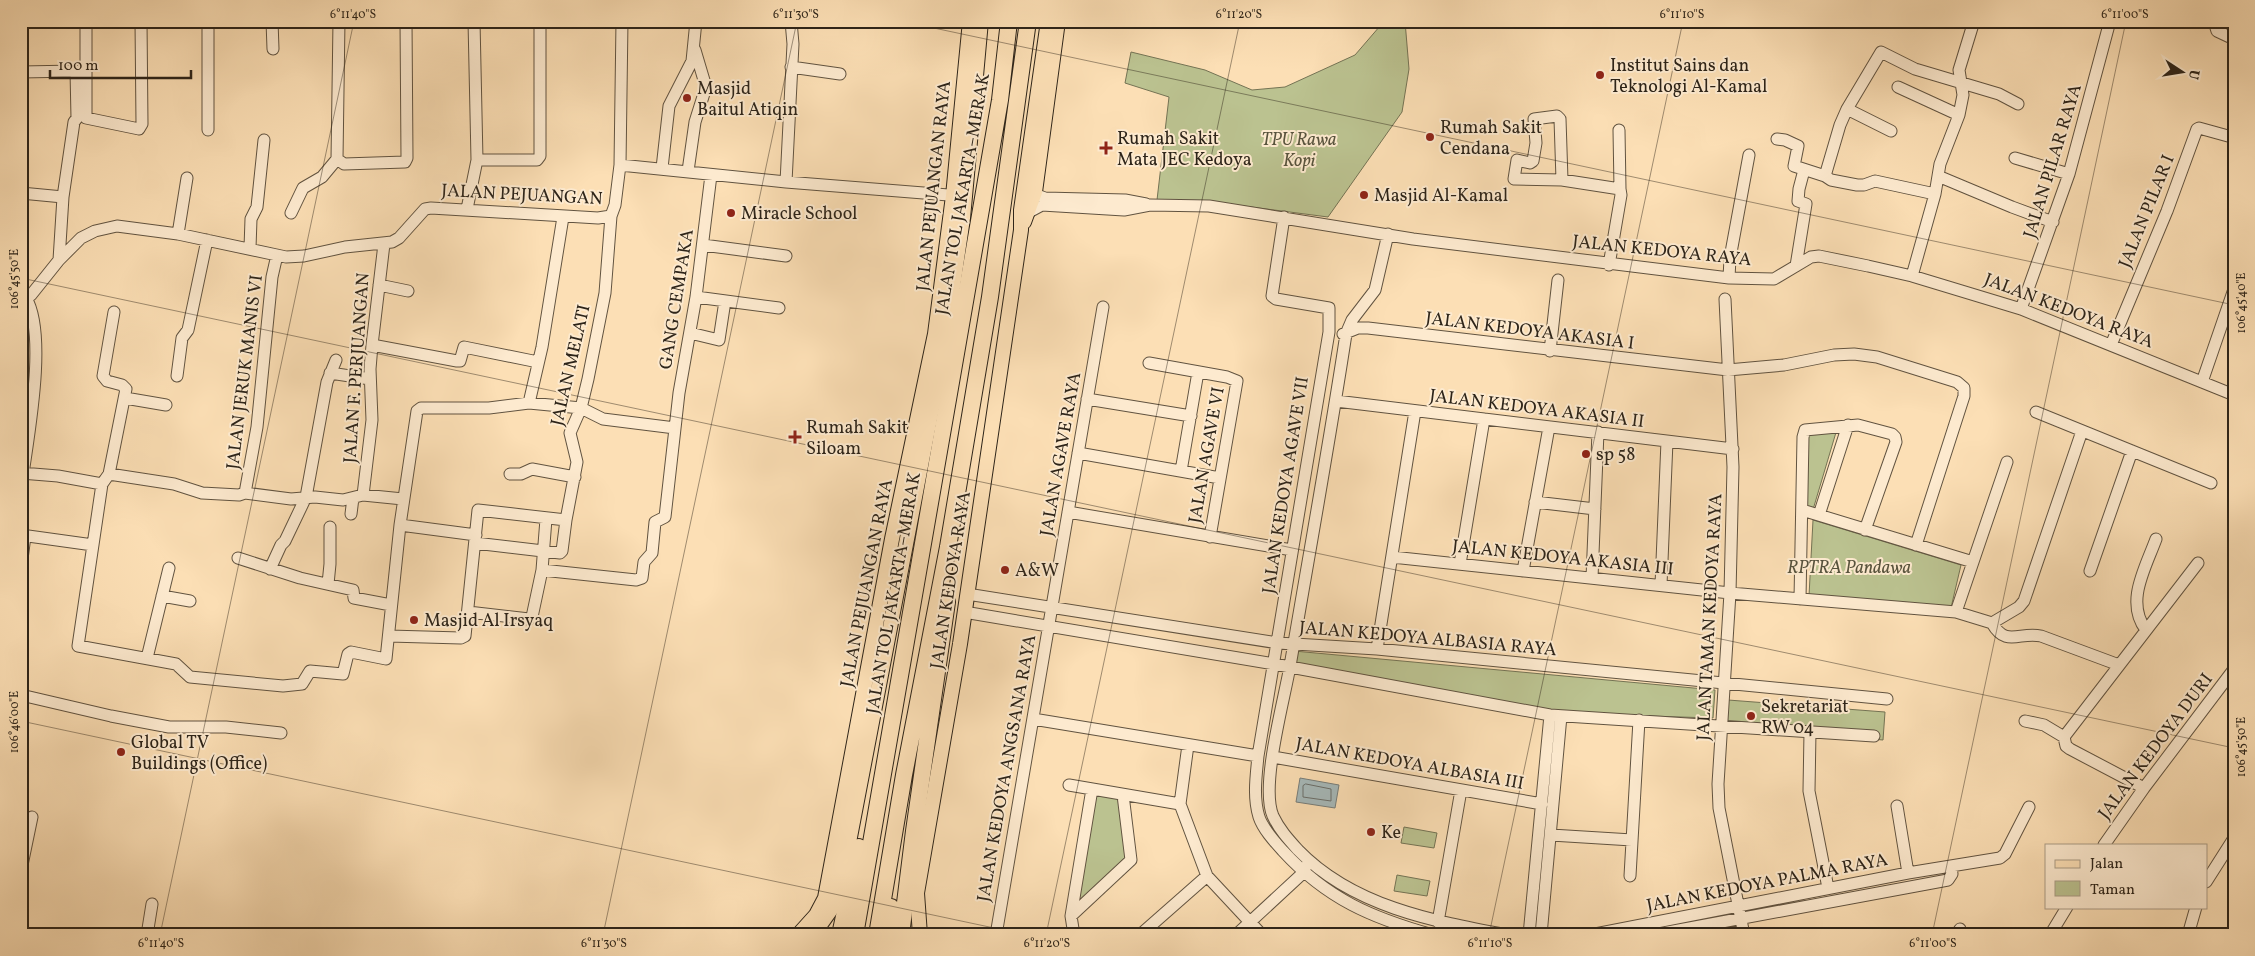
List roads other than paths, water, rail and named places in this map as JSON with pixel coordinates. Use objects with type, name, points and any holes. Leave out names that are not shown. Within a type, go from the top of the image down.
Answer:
[{"type":"highway","name":"JALAN TOL JAKARTA–MERAK","points":[[855,935],[1000,100],[1009,21]]},
{"type":"highway","points":[[876,935],[904,775],[948,547],[990,297],[1028,21]]},
{"type":"highway","points":[[901,935],[914,832],[946,616],[948,547]]},
{"type":"highway","points":[[840,935],[876,772],[888,737]]},
{"type":"highway","points":[[888,935],[904,775]]},
{"type":"highway","points":[[830,935],[848,899]]},
{"type":"main road","name":"JALAN PEJUANGAN RAYA","points":[[813,935],[834,904],[842,879],[946,335],[970,21]]},
{"type":"main road","name":"JALAN PEJUANGAN RAYA","points":[[798,935],[822,906],[828,887],[892,539],[935,334],[958,196],[981,21]]},
{"type":"main road","name":"JALAN KEDOYA RAYA","points":[[920,935],[917,893],[967,594],[1021,230],[1021,210],[1048,21]]},
{"type":"main road","name":"JALAN KEDOYA RAYA","points":[[1021,230],[1030,212],[1034,194],[1058,21]]},
{"type":"street","points":[[86,21],[86,118],[136,129],[142,128],[141,21]]},
{"type":"street","points":[[208,21],[208,130]]},
{"type":"street","points":[[272,21],[273,48]]},
{"type":"street","points":[[291,213],[303,188],[322,177],[337,159],[339,21]]},
{"type":"street","points":[[337,159],[344,164],[405,162],[407,158],[406,21]]},
{"type":"street","points":[[467,210],[477,160],[474,21]]},
{"type":"street","points":[[477,160],[536,160],[540,156],[540,21]]},
{"type":"street","name":"JALAN PEJUANGAN","points":[[24,299],[81,238],[105,228],[126,226],[178,234],[277,255],[304,256],[345,247],[384,244],[399,238],[425,209],[598,218],[611,216],[615,205],[620,165],[622,21]]},
{"type":"street","points":[[662,168],[669,106],[692,61],[695,48],[696,21]]},
{"type":"street","points":[[786,182],[792,68],[791,21]]},
{"type":"street","points":[[1912,276],[1935,194],[1940,164],[1959,115],[1964,95],[1959,70],[1974,21]]},
{"type":"street","name":"JALAN PILAR RAYA","points":[[2021,310],[2069,174],[2110,21]]},
{"type":"street","points":[[2219,21],[2216,28],[2217,31],[2234,39]]},
{"type":"street","points":[[688,171],[695,122],[706,87],[695,48]]},
{"type":"street","points":[[1826,176],[1840,125],[1847,109],[1881,52],[1915,69],[1999,94],[2018,104]]},
{"type":"street","points":[[792,68],[840,74]]},
{"type":"street","points":[[21,72],[76,71],[77,118],[74,122],[63,197],[59,260]]},
{"type":"street","points":[[1898,87],[1959,115]]},
{"type":"street","points":[[1847,109],[1891,131]]},
{"type":"street","points":[[1562,180],[1560,118],[1557,116],[1534,118],[1536,143],[1533,161],[1517,160],[1514,179],[1562,180],[1620,189]]},
{"type":"street","name":"JALAN PILAR I","points":[[2110,345],[2167,210],[2197,130],[2199,128],[2228,136],[2233,133],[2234,129]]},
{"type":"street","points":[[1609,265],[1622,195],[1620,189],[1619,130]]},
{"type":"street","points":[[1777,139],[1798,146],[1794,166],[1826,176],[1831,180],[1857,185],[1864,185],[1875,181],[1935,194]]},
{"type":"street","points":[[250,248],[251,219],[257,207],[264,140]]},
{"type":"street","points":[[1729,278],[1730,258],[1749,155]]},
{"type":"street","points":[[2015,158],[2069,174]]},
{"type":"street","points":[[620,165],[786,182],[958,196]]},
{"type":"street","points":[[1796,266],[1806,204],[1798,200],[1804,170]]},
{"type":"street","name":"GANG CEMPAKA","points":[[542,570],[640,580],[646,558],[652,553],[655,522],[665,517],[679,393],[696,297],[711,175]]},
{"type":"street","points":[[1938,176],[2053,222]]},
{"type":"street","points":[[178,234],[187,178]]},
{"type":"street","points":[[21,193],[63,197]]},
{"type":"street","name":"JALAN KEDOYA RAYA","points":[[1034,194],[1045,198],[1125,200],[1150,205],[1209,206],[1388,234],[1609,265],[1729,278],[1774,279],[1811,258],[1828,257],[1912,276],[2021,310],[2234,395]]},
{"type":"street","name":"JALAN KEDOYA RAYA","points":[[1030,212],[1042,205],[1124,210],[1150,205]]},
{"type":"street","points":[[529,403],[538,362],[563,216]]},
{"type":"street","name":"JALAN MELATI","points":[[544,550],[560,553],[562,551],[577,462],[570,433],[581,408],[605,293],[611,216]]},
{"type":"street","name":"JALAN KEDOYA AGAVE VII","points":[[1278,643],[1329,332],[1329,308],[1276,299],[1272,296],[1284,217]]},
{"type":"street","points":[[1388,234],[1375,290],[1352,320],[1346,334],[1268,791],[1273,815],[1280,830],[1313,864],[1331,879],[1360,894],[1438,922],[1506,935]]},
{"type":"street","points":[[178,376],[182,338],[188,330],[207,240]]},
{"type":"street","name":"JALAN F. PERJUANGAN","points":[[351,514],[358,497],[372,420],[370,379],[372,345],[384,244]]},
{"type":"street","points":[[703,245],[786,256]]},
{"type":"street","name":"JALAN JERUK MANIS VI","points":[[246,493],[257,427],[272,277],[277,255]]},
{"type":"street","points":[[1550,351],[1558,280]]},
{"type":"street","points":[[379,285],[408,291]]},
{"type":"street","points":[[2202,382],[2233,296]]},
{"type":"street","points":[[696,297],[779,308]]},
{"type":"street","points":[[24,299],[32,308],[36,326],[34,387],[22,474],[58,476],[102,484]]},
{"type":"street","name":"JALAN TAMAN KEDOYA RAYA","points":[[1725,299],[1733,449],[1730,593],[1720,726],[1718,796],[1744,935]]},
{"type":"street","points":[[690,333],[719,340],[726,301]]},
{"type":"street","name":"JALAN AGAVE RAYA","points":[[1051,608],[1102,307]]},
{"type":"street","points":[[114,312],[103,376],[107,381],[124,387],[125,398],[109,474],[102,484],[78,645],[80,647],[176,664],[190,677],[283,686],[298,685],[304,681],[310,671],[343,674],[348,654],[351,652],[386,659],[403,500],[417,411],[421,408],[489,408],[529,403],[581,408],[604,419],[675,428]]},
{"type":"street","name":"JALAN KEDOYA AKASIA I","points":[[1329,332],[1346,334],[1358,328],[1368,328],[1550,351],[1728,370],[1784,365],[1834,355],[1854,354],[1877,357],[1957,382],[1964,388],[1964,396],[1916,545]]},
{"type":"street","points":[[372,345],[457,362],[460,361],[464,347],[538,362]]},
{"type":"street","points":[[270,569],[306,497],[314,443],[330,374],[336,360]]},
{"type":"street","name":"JALAN AGAVE VI","points":[[1149,363],[1235,378],[1237,381],[1210,537]]},
{"type":"street","points":[[1181,471],[1198,372]]},
{"type":"street","points":[[330,374],[370,379]]},
{"type":"street","points":[[125,398],[166,405]]},
{"type":"street","points":[[1087,398],[1191,416]]},
{"type":"street","name":"JALAN KEDOYA AKASIA II","points":[[1336,401],[1733,449]]},
{"type":"street","points":[[1376,649],[1415,410]]},
{"type":"street","points":[[2036,412],[2211,483]]},
{"type":"street","points":[[1460,564],[1484,419]]},
{"type":"street","points":[[1800,599],[1803,437],[1805,430],[1848,425],[1870,427],[1892,434],[1895,437],[1896,442],[1865,530]]},
{"type":"street","points":[[1819,515],[1848,425]]},
{"type":"street","points":[[1523,571],[1549,427]]},
{"type":"street","points":[[1992,624],[2019,607],[2024,601],[2082,430]]},
{"type":"street","points":[[1592,578],[1598,432]]},
{"type":"street","points":[[1661,586],[1667,441]]},
{"type":"street","points":[[2090,571],[2132,451]]},
{"type":"street","points":[[1078,454],[1220,478]]},
{"type":"street","points":[[1956,612],[2006,462]]},
{"type":"street","points":[[510,474],[521,474],[532,469],[575,477]]},
{"type":"street","name":"JALAN JERUK MANIS VI","points":[[109,474],[174,484],[202,493],[239,495],[246,493],[292,499],[306,497],[343,500],[358,497],[403,500]]},
{"type":"street","points":[[1535,502],[1595,509]]},
{"type":"street","points":[[389,636],[464,637],[466,633],[478,513],[481,509],[546,519],[566,520]]},
{"type":"street","points":[[1802,510],[1973,562]]},
{"type":"street","points":[[1068,512],[1292,550]]},
{"type":"street","points":[[468,612],[529,619],[532,617],[542,570],[546,519]]},
{"type":"street","points":[[400,525],[544,550]]},
{"type":"street","points":[[328,584],[330,527]]},
{"type":"street","points":[[21,567],[23,536],[93,545]]},
{"type":"street","points":[[2146,630],[2138,619],[2136,608],[2137,594],[2156,539]]},
{"type":"street","name":"JALAN KEDOYA AKASIA III","points":[[1392,557],[1730,593],[1956,612],[1992,624],[1997,633],[2003,636],[2014,638],[2028,634],[2041,636],[2119,666]]},
{"type":"street","points":[[238,558],[270,569],[353,590],[353,597],[391,605]]},
{"type":"street","points":[[2064,737],[2198,563]]},
{"type":"street","points":[[147,658],[169,568]]},
{"type":"street","name":"JALAN KEDOYA ALBASIA RAYA","points":[[967,594],[1278,643],[1376,649],[1887,699]]},
{"type":"street","points":[[162,596],[190,601]]},
{"type":"street","name":"JALAN KEDOYA ANGSANA RAYA","points":[[996,935],[1051,608]]},
{"type":"street","points":[[964,612],[1274,664],[1555,715],[1874,736]]},
{"type":"street","points":[[1278,643],[1258,756],[1255,800],[1260,819],[1270,835],[1303,873],[1332,893],[1367,912],[1400,925],[1434,935]]},
{"type":"street","name":"JALAN KEDOYA DURI","points":[[2105,844],[2144,788],[2234,670]]},
{"type":"street","points":[[21,695],[111,716],[169,727],[226,727],[281,733]]},
{"type":"street","points":[[1529,935],[1542,804],[1555,715]]},
{"type":"street","points":[[1542,935],[1551,835],[1555,715]]},
{"type":"street","points":[[1033,719],[1258,756]]},
{"type":"street","points":[[1630,876],[1639,720]]},
{"type":"street","points":[[2025,720],[2044,725],[2064,737],[2066,746],[2070,749],[2144,788]]},
{"type":"street","points":[[1810,732],[1809,791],[1828,888]]},
{"type":"street","points":[[1188,745],[1180,804],[1207,876],[1262,935]]},
{"type":"street","name":"JALAN KEDOYA ALBASIA III","points":[[1273,757],[1542,804]]},
{"type":"street","points":[[1069,785],[1180,804]]},
{"type":"street","points":[[1074,935],[1071,916],[1092,789]]},
{"type":"street","points":[[1438,922],[1461,790]]},
{"type":"street","points":[[1071,916],[1131,860],[1123,795]]},
{"type":"street","points":[[1897,806],[1908,873]]},
{"type":"street","name":"JALAN KEDOYA PALMA RAYA","points":[[1590,935],[2002,856],[2029,807]]},
{"type":"street","points":[[21,870],[32,817]]},
{"type":"street","points":[[1551,835],[1632,840]]},
{"type":"street","points":[[2208,879],[2234,838]]},
{"type":"street","points":[[1236,935],[1303,873],[1305,867],[1313,864]]},
{"type":"street","name":"JALAN KEDOYA PALMA RAYA","points":[[1652,935],[1948,880],[1952,874],[1951,867]]},
{"type":"street","points":[[1140,935],[1207,876]]},
{"type":"street","points":[[147,935],[152,904]]},
{"type":"street","points":[[2050,935],[2066,908]]},
{"type":"street","points":[[2188,935],[2196,908]]},
{"type":"water","points":[[1300,778],[1339,785],[1335,808],[1296,802]]},
{"type":"place","name":"Institut Sains dan Teknologi Al-Kamal","points":[[1600,75]]},
{"type":"place","name":"Masjid Baitul Atiqin","points":[[687,98]]},
{"type":"place","name":"Rumah Sakit Cendana","points":[[1430,137]]},
{"type":"place","name":"Rumah Sakit Mata JEC Kedoya","points":[[1106,148]]},
{"type":"place","name":"Masjid Al-Kamal","points":[[1364,195]]},
{"type":"place","name":"Miracle School","points":[[731,213]]},
{"type":"place","name":"Rumah Sakit Siloam","points":[[795,437]]},
{"type":"place","name":"sp 58","points":[[1586,454]]},
{"type":"place","name":"A&W","points":[[1005,570]]},
{"type":"place","name":"Masjid Al Irsyaq","points":[[414,620]]},
{"type":"place","name":"Sekretariat RW 04","points":[[1751,716]]},
{"type":"place","name":"Global TV Buildings (Office)","points":[[121,752]]},
{"type":"place","name":"Ke","points":[[1371,832]]},
{"type":"park label","name":"TPU Rawa Kopi","points":[[1299,149]]},
{"type":"park label","name":"RPTRA Pandawa","points":[[1849,567]]}]
